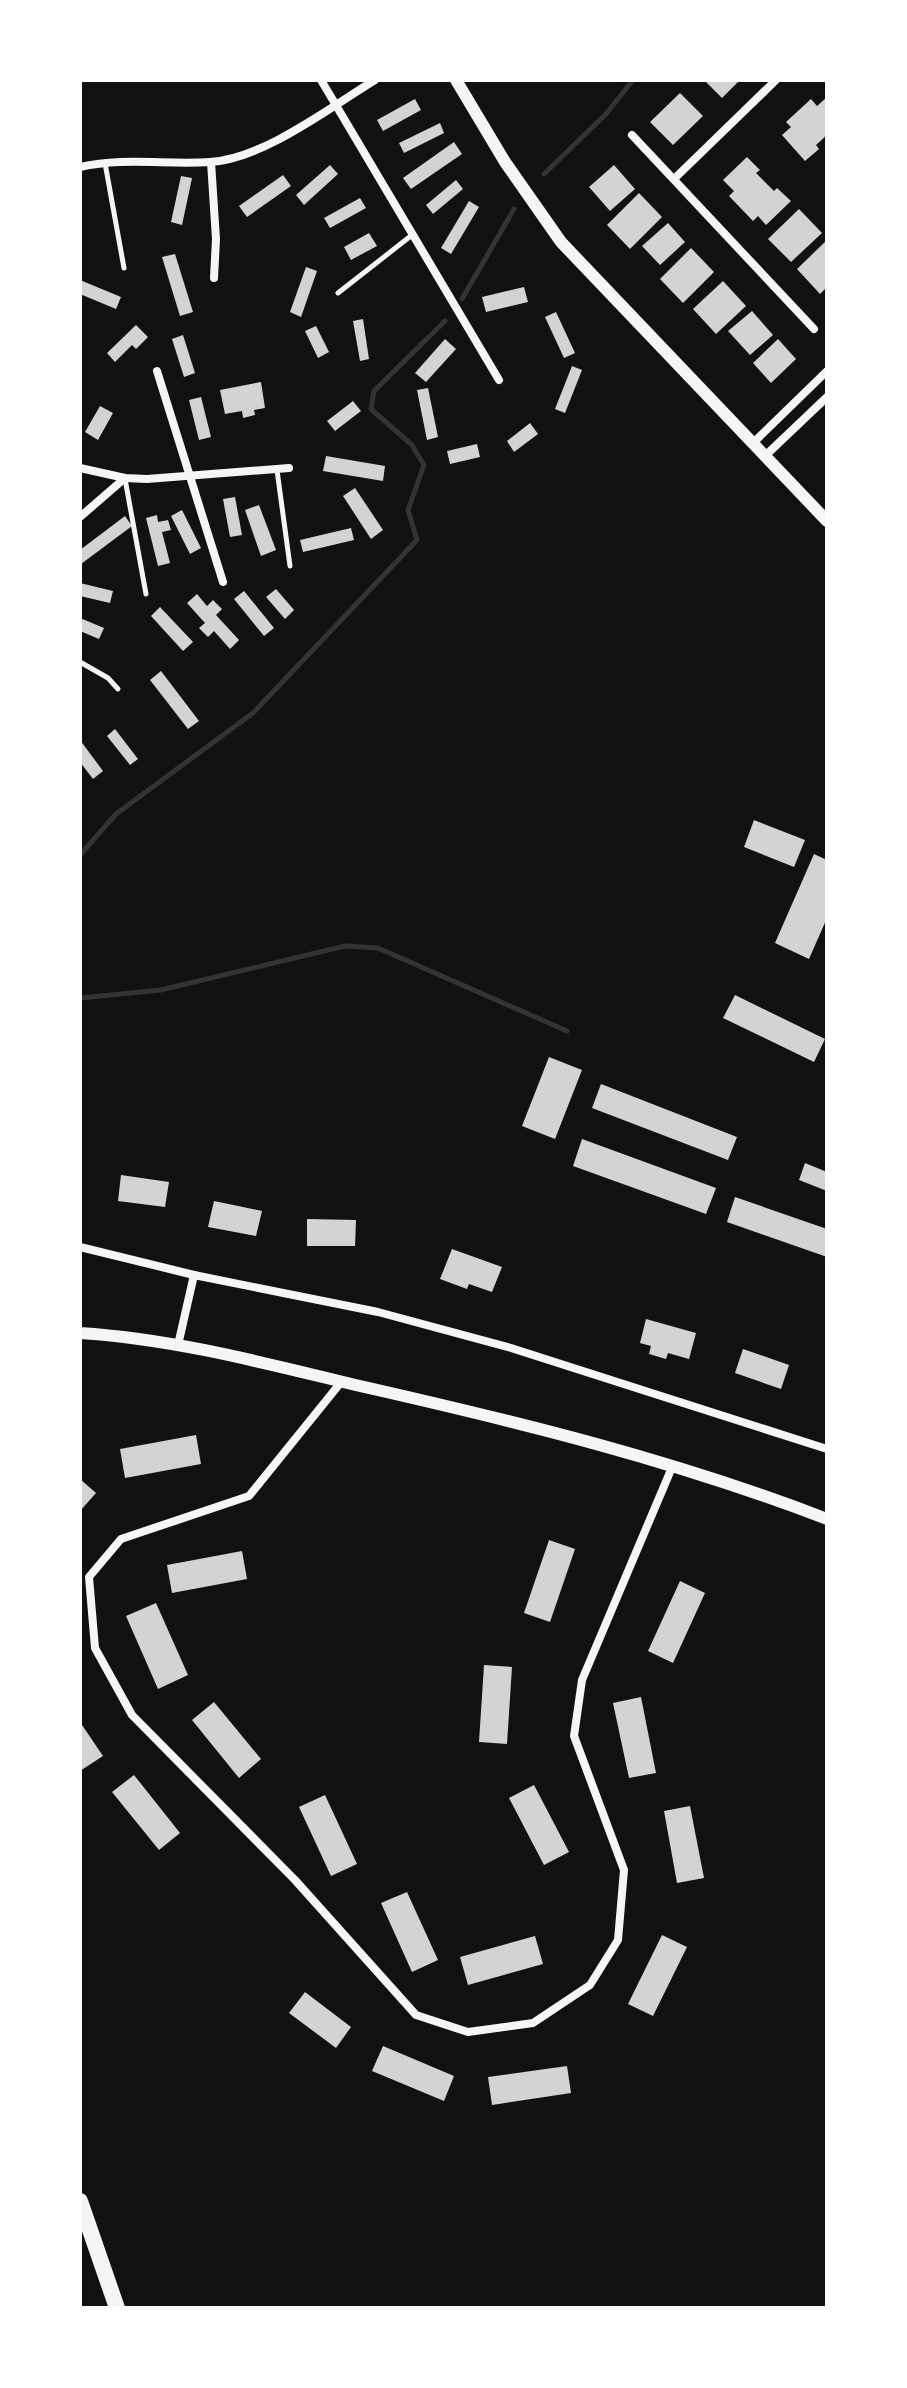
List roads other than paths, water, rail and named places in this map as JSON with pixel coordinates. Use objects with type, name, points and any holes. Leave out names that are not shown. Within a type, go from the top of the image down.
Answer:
[{"type":"main road","points":[[80,2201],[117,2308]]},
{"type":"street","points":[[321,80],[499,380]]},
{"type":"street","points":[[80,167],[105,162],[211,162],[243,156],[264,147],[375,80]]},
{"type":"street","points":[[456,80],[505,162],[561,242],[827,521]]},
{"type":"street","points":[[674,179],[776,80]]},
{"type":"street","points":[[632,135],[814,329]]},
{"type":"street","points":[[211,162],[216,239],[214,278]]},
{"type":"street","points":[[157,371],[223,582]]},
{"type":"street","points":[[753,443],[827,371]]},
{"type":"street","points":[[765,456],[827,397]]},
{"type":"street","points":[[80,468],[125,478],[289,468]]},
{"type":"street","points":[[80,517],[125,478]]},
{"type":"street","points":[[80,1247],[194,1275],[378,1312],[511,1348],[827,1449]]},
{"type":"street","points":[[178,1345],[194,1275]]},
{"type":"street","points":[[80,1333],[178,1345],[537,1426],[673,1465],[827,1519]]},
{"type":"street","points":[[342,1381],[249,1496],[121,1539],[89,1577],[95,1648],[132,1715],[295,1880],[416,2015],[468,2032],[533,2023],[590,1985],[618,1940],[624,1870],[574,1736],[582,1680],[673,1465]]},
{"type":"lane","points":[[105,162],[124,268]]},
{"type":"lane","points":[[338,293],[412,235]]},
{"type":"lane","points":[[277,469],[290,566]]},
{"type":"lane","points":[[125,478],[146,594]]},
{"type":"lane","points":[[80,662],[108,678],[118,689]]},
{"type":"waterway","points":[[544,174],[606,114],[633,80]]},
{"type":"waterway","points":[[462,299],[514,209]]},
{"type":"waterway","points":[[80,855],[116,814],[253,713],[417,540],[408,510],[424,465],[412,445],[371,409],[374,391],[445,321]]},
{"type":"waterway","points":[[80,998],[161,990],[345,946],[378,948],[567,1031]]}]
